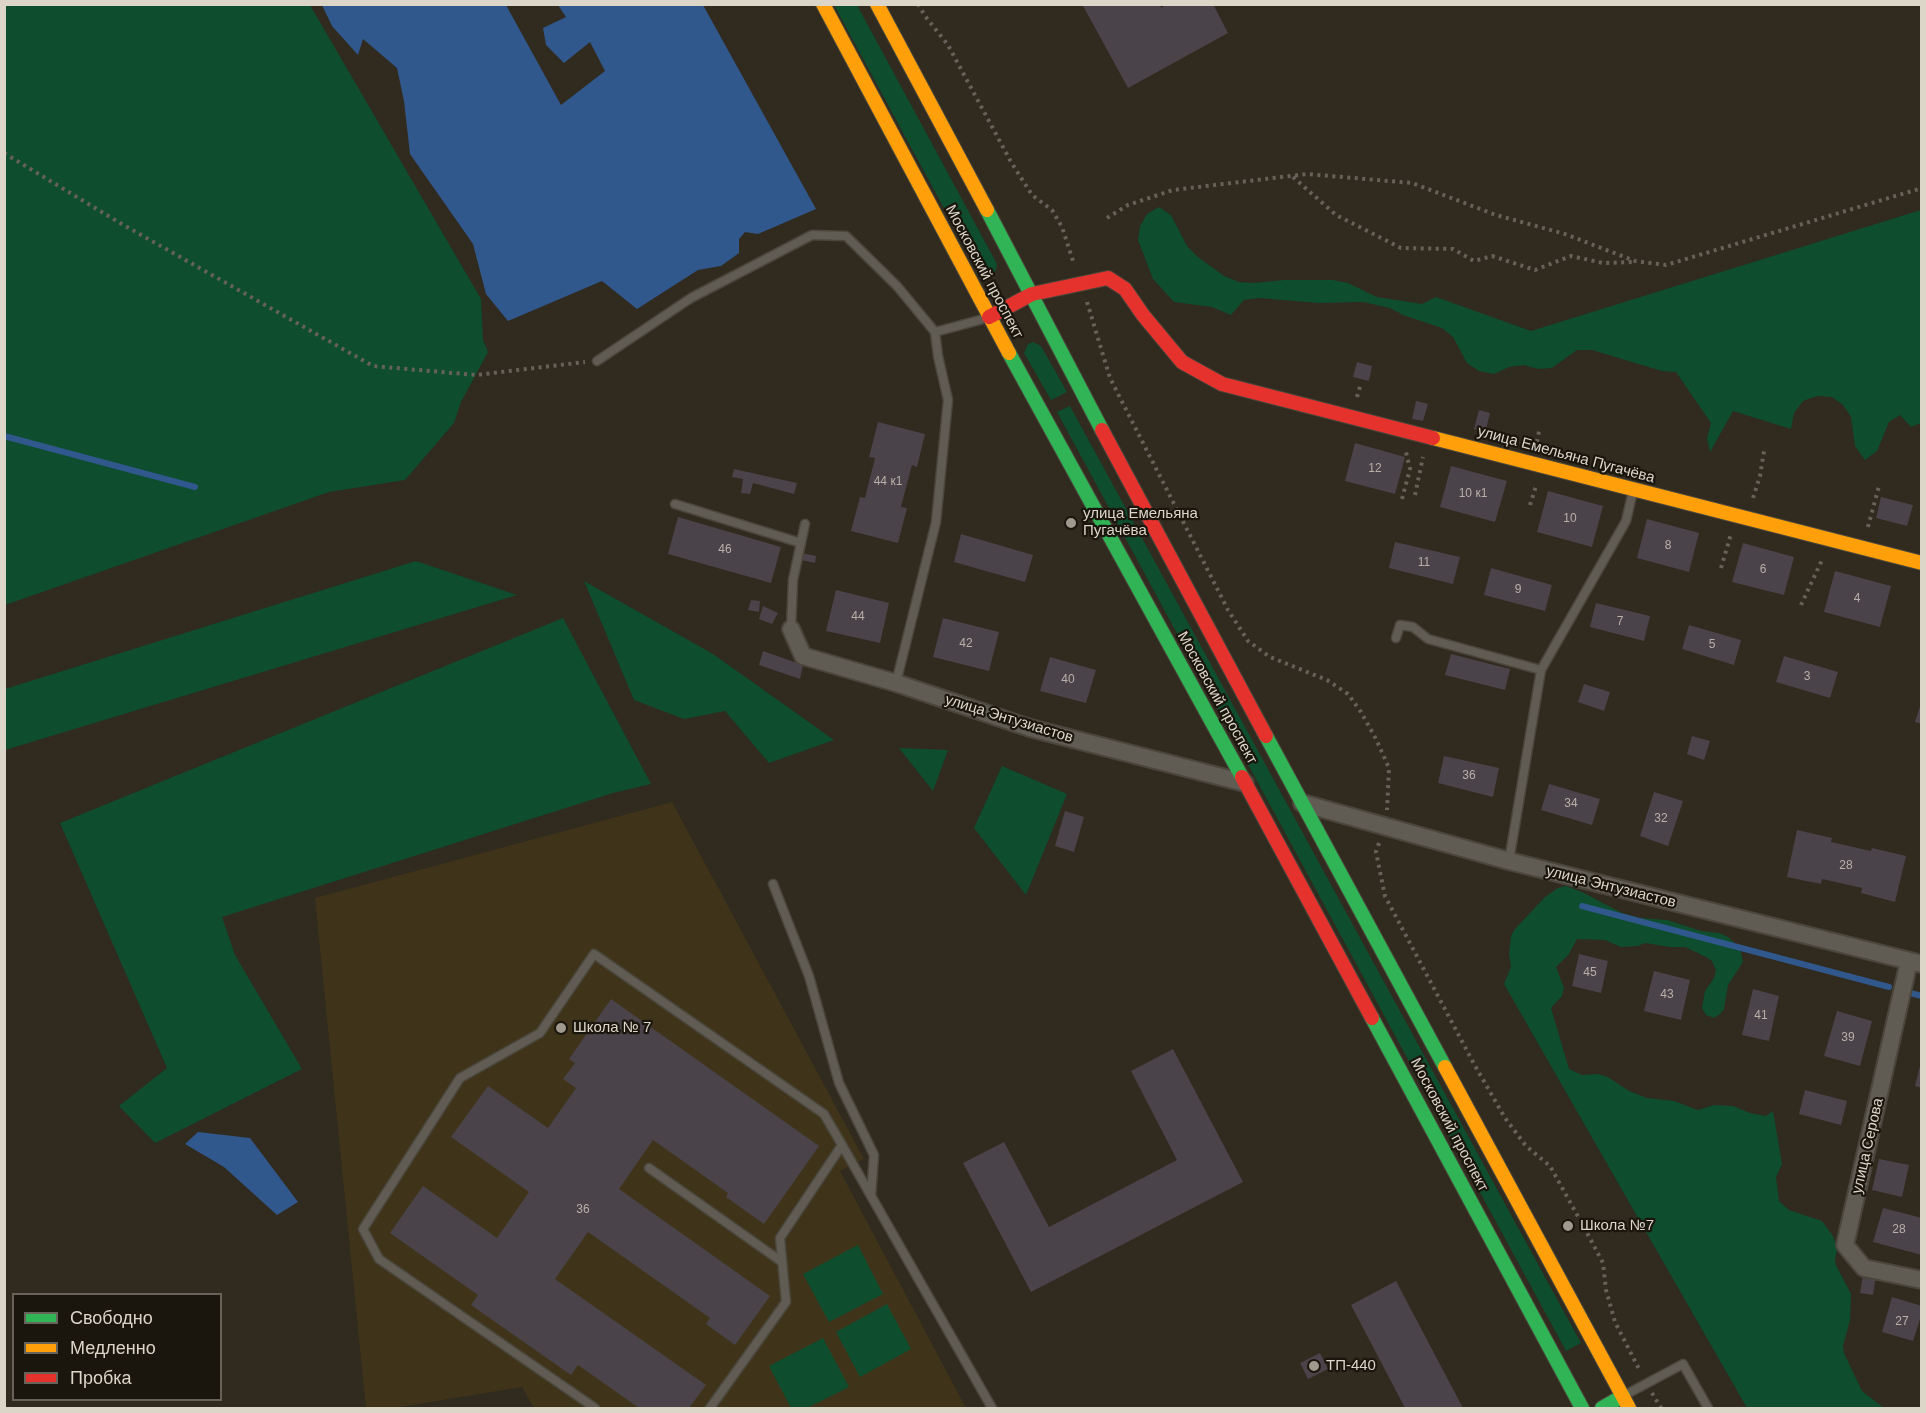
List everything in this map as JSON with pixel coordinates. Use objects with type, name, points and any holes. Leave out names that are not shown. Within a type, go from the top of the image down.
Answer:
[{"type":"main road","name":"Московский проспект","points":[[823,4],[989,317],[1245,783],[1582,1408]]},
{"type":"main road","name":"Московский проспект","points":[[877,4],[1302,803],[1626,1402]]},
{"type":"main road","name":"улица Емельяна Пугачёва","points":[[989,317],[1032,294],[1108,278],[1125,289],[1143,315],[1182,362],[1222,384],[1922,563]]},
{"type":"main road","points":[[1602,1408],[1626,1402]]},
{"type":"street","name":"улица Энтузиастов","points":[[791,629],[803,656],[896,683],[1030,728],[1245,783]]},
{"type":"street","name":"улица Энтузиастов","points":[[1302,803],[1509,861],[1916,963]]},
{"type":"street","name":"улица Серова","points":[[1916,963],[1845,1245],[1864,1268],[1922,1280]]},
{"type":"lane","points":[[597,361],[692,298],[812,235],[846,236],[897,286],[935,332],[948,400],[936,522],[896,683]]},
{"type":"lane","points":[[935,332],[989,317]]},
{"type":"lane","points":[[1509,861],[1541,670],[1626,521],[1633,490]]},
{"type":"lane","points":[[675,504],[801,543]]},
{"type":"lane","points":[[791,629],[793,580],[805,524]]},
{"type":"lane","points":[[1396,638],[1400,626],[1413,627],[1428,639],[1541,670]]},
{"type":"lane","points":[[773,884],[810,976],[839,1083],[874,1155],[871,1196]]},
{"type":"lane","points":[[595,1408],[379,1259],[363,1229],[460,1078],[540,1033],[594,954],[825,1114],[992,1408]]},
{"type":"lane","points":[[710,1408],[786,1302],[780,1238],[842,1145]]},
{"type":"lane","points":[[649,1168],[782,1262]]},
{"type":"lane","points":[[1626,1402],[1647,1383],[1683,1364],[1708,1408]]},
{"type":"path","points":[[918,4],[948,45],[1011,162],[1032,195],[1052,210],[1062,227],[1110,378],[1228,610],[1248,641],[1270,657],[1327,680],[1348,694],[1376,738],[1389,768],[1386,825],[1377,852],[1385,896],[1505,1118],[1526,1146],[1550,1166],[1603,1263],[1606,1290],[1615,1322],[1660,1408]]},
{"type":"path","points":[[4,153],[120,223],[374,366],[476,375],[597,361]]},
{"type":"path","points":[[1107,218],[1128,205],[1173,190],[1307,174],[1412,183],[1496,215],[1565,234],[1635,261]]},
{"type":"path","points":[[1292,176],[1336,215],[1401,248],[1453,249],[1474,261],[1492,256],[1535,270],[1571,255],[1603,263],[1635,261],[1666,265],[1922,188]]},
{"type":"path","points":[[1402,499],[1410,469],[1406,452],[1405,430]]},
{"type":"path","points":[[1415,495],[1428,435]]},
{"type":"path","points":[[1721,568],[1760,476],[1764,451]]},
{"type":"path","points":[[1862,548],[1879,486]]},
{"type":"path","points":[[1801,605],[1833,540]]},
{"type":"shaded area","name":"Школа № 7","points":[[672,802],[864,1159],[840,1171],[966,1408],[534,1408],[522,1387],[394,1408],[366,1408],[315,898]]},
{"type":"green space","points":[[4,5],[310,5],[481,299],[483,340],[488,352],[461,402],[454,423],[405,480],[329,492],[5,605]]},
{"type":"green space","points":[[834,5],[857,5],[997,264],[996,270],[991,275],[986,277],[980,275]]},
{"type":"green space","points":[[1159,207],[1171,215],[1187,246],[1198,257],[1224,276],[1239,282],[1333,280],[1348,283],[1377,297],[1422,304],[1436,297],[1531,331],[1921,210],[1921,423],[1911,427],[1900,415],[1889,422],[1877,451],[1865,460],[1855,446],[1851,417],[1843,405],[1832,397],[1817,396],[1803,401],[1794,413],[1791,429],[1733,411],[1710,452],[1707,438],[1711,423],[1676,372],[1662,371],[1592,350],[1577,350],[1552,368],[1538,369],[1524,365],[1509,367],[1494,374],[1479,371],[1467,363],[1453,337],[1442,328],[1403,315],[1390,308],[1363,302],[1318,303],[1259,298],[1244,300],[1231,315],[1212,307],[1174,302],[1153,279],[1138,240],[1140,226],[1147,214]]},
{"type":"green space","points":[[1033,342],[1041,346],[1067,392],[1051,400],[1024,353],[1028,344]]},
{"type":"green space","points":[[1070,406],[1581,1343],[1566,1351],[1057,412]]},
{"type":"green space","points":[[416,561],[517,595],[5,750],[5,689]]},
{"type":"green space","points":[[584,581],[713,654],[834,740],[769,763],[725,711],[684,719],[634,700]]},
{"type":"green space","points":[[563,618],[651,784],[613,793],[222,917],[235,955],[302,1069],[155,1143],[119,1106],[167,1068],[60,823]]},
{"type":"green space","points":[[899,748],[948,750],[933,791]]},
{"type":"green space","points":[[1002,766],[1067,794],[1026,895],[974,828]]},
{"type":"green space","points":[[1566,886],[1622,913],[1640,918],[1667,920],[1701,931],[1719,933],[1728,937],[1740,948],[1743,962],[1728,985],[1724,1009],[1714,1018],[1706,1015],[1702,1008],[1705,991],[1714,978],[1716,970],[1712,961],[1706,957],[1685,947],[1645,943],[1638,946],[1621,947],[1605,940],[1577,939],[1569,954],[1556,967],[1564,988],[1562,996],[1551,1008],[1569,1069],[1582,1075],[1598,1074],[1608,1077],[1629,1091],[1647,1098],[1674,1101],[1698,1110],[1714,1105],[1733,1106],[1766,1116],[1773,1111],[1782,1164],[1776,1177],[1779,1201],[1789,1210],[1822,1221],[1833,1236],[1837,1250],[1836,1265],[1851,1294],[1850,1320],[1843,1346],[1844,1353],[1862,1391],[1884,1408],[1747,1408],[1504,984],[1511,967],[1509,954],[1511,936],[1515,929],[1545,897],[1558,888]]},
{"type":"green space","points":[[858,1245],[883,1294],[829,1322],[803,1274]]},
{"type":"green space","points":[[887,1304],[911,1349],[860,1377],[836,1332]]},
{"type":"green space","points":[[823,1338],[849,1387],[807,1408],[791,1408],[769,1366]]},
{"type":"water","points":[[322,5],[506,5],[561,105],[605,71],[590,42],[564,63],[546,45],[543,28],[566,17],[558,5],[703,5],[816,209],[758,234],[745,232],[739,239],[739,253],[721,266],[698,270],[637,309],[602,281],[508,321],[486,294],[473,244],[410,154],[404,101],[397,68],[363,39],[358,55],[332,26]]},
{"type":"water","points":[[198,1132],[250,1138],[298,1202],[277,1215],[224,1167],[185,1144]]},
{"type":"building","points":[[1082,4],[1160,4],[1161,8],[1167,4],[1213,4],[1228,33],[1128,88]]},
{"type":"building","points":[[1357,362],[1372,366],[1369,381],[1353,377]]},
{"type":"building","points":[[1416,401],[1428,404],[1423,421],[1412,419]]},
{"type":"building","points":[[1479,410],[1490,413],[1485,433],[1474,429]]},
{"type":"building","points":[[878,422],[925,434],[917,467],[912,465],[901,507],[907,508],[898,543],[851,531],[860,497],[865,498],[875,458],[869,457]]},
{"type":"building","points":[[1355,443],[1405,457],[1395,494],[1345,481]]},
{"type":"building","points":[[1451,466],[1507,481],[1495,522],[1440,507]]},
{"type":"building","points":[[734,469],[797,483],[794,494],[753,483],[750,494],[741,493],[743,479],[732,477]]},
{"type":"building","points":[[1548,491],[1603,506],[1592,547],[1537,532]]},
{"type":"building","points":[[1881,497],[1913,505],[1907,526],[1876,518]]},
{"type":"building","points":[[678,517],[781,547],[771,583],[668,554]]},
{"type":"building","points":[[1647,519],[1699,533],[1689,572],[1637,558]]},
{"type":"building","points":[[961,534],[1033,555],[1025,582],[954,562]]},
{"type":"building","points":[[1395,542],[1460,557],[1453,584],[1389,568]]},
{"type":"building","points":[[1743,543],[1794,557],[1784,595],[1732,582]]},
{"type":"building","points":[[802,553],[816,556],[815,563],[801,560]]},
{"type":"building","points":[[1491,568],[1552,585],[1545,611],[1484,595]]},
{"type":"building","points":[[1835,571],[1891,586],[1880,627],[1824,612]]},
{"type":"building","points":[[836,590],[889,603],[880,643],[826,631]]},
{"type":"building","points":[[751,600],[760,601],[759,612],[748,610]]},
{"type":"building","points":[[1596,603],[1650,616],[1644,641],[1590,627]]},
{"type":"building","points":[[763,606],[778,613],[772,624],[759,619]]},
{"type":"building","points":[[943,618],[999,632],[989,671],[933,657]]},
{"type":"building","points":[[1689,625],[1741,640],[1734,665],[1682,649]]},
{"type":"building","points":[[763,651],[803,665],[800,679],[759,665]]},
{"type":"building","points":[[1451,654],[1510,669],[1505,690],[1445,675]]},
{"type":"building","points":[[1784,656],[1838,672],[1830,698],[1776,682]]},
{"type":"building","points":[[1050,657],[1096,670],[1086,703],[1040,691]]},
{"type":"building","points":[[1584,684],[1610,692],[1604,711],[1578,702]]},
{"type":"building","points":[[1922,703],[1922,724],[1915,722]]},
{"type":"building","points":[[1692,736],[1710,741],[1704,760],[1687,754]]},
{"type":"building","points":[[1444,756],[1499,768],[1493,797],[1438,783]]},
{"type":"building","points":[[1549,784],[1600,799],[1592,825],[1541,810]]},
{"type":"building","points":[[1654,792],[1683,801],[1668,846],[1640,836]]},
{"type":"building","points":[[1065,811],[1084,817],[1074,852],[1055,846]]},
{"type":"building","points":[[1797,830],[1832,838],[1831,842],[1906,856],[1895,902],[1861,893],[1862,888],[1822,879],[1821,884],[1787,877]]},
{"type":"building","points":[[1579,954],[1608,961],[1601,993],[1572,986]]},
{"type":"building","points":[[1654,971],[1690,980],[1681,1020],[1644,1011]]},
{"type":"building","points":[[1753,989],[1779,996],[1769,1041],[1742,1035]]},
{"type":"building","points":[[611,999],[819,1146],[764,1224],[726,1197],[728,1193],[653,1140],[619,1189],[770,1296],[735,1345],[706,1324],[710,1318],[588,1232],[555,1279],[706,1385],[689,1408],[639,1408],[578,1365],[571,1375],[471,1305],[478,1295],[390,1233],[423,1186],[497,1238],[529,1192],[451,1137],[488,1086],[548,1128],[576,1088],[563,1079],[575,1063],[569,1059]]},
{"type":"building","points":[[1837,1011],[1872,1021],[1860,1066],[1824,1056]]},
{"type":"building","points":[[1173,1049],[1243,1182],[1031,1292],[963,1163],[1004,1142],[1049,1227],[1177,1160],[1131,1071]]},
{"type":"building","points":[[1922,1063],[1922,1088],[1915,1086]]},
{"type":"building","points":[[1805,1090],[1847,1101],[1841,1125],[1799,1114]]},
{"type":"building","points":[[1879,1159],[1909,1165],[1902,1197],[1872,1190]]},
{"type":"building","points":[[1883,1208],[1922,1218],[1922,1255],[1873,1242]]},
{"type":"building","points":[[1863,1274],[1876,1276],[1873,1295],[1860,1293]]},
{"type":"building","points":[[1396,1281],[1463,1408],[1405,1408],[1351,1305]]},
{"type":"building","points":[[1892,1297],[1922,1306],[1913,1341],[1882,1332]]},
{"type":"building","name":"ТП-440","points":[[1320,1353],[1328,1369],[1308,1379],[1300,1363]]},
{"type":"waterway","points":[[4,436],[195,487]]},
{"type":"waterway","points":[[1582,906],[1889,987]]},
{"type":"waterway","points":[[1910,993],[1922,996]]},
{"type":"traffic: fast","points":[[987,210],[1102,430]]},
{"type":"traffic: fast","points":[[1009,353],[1242,777]]},
{"type":"traffic: fast","points":[[1266,736],[1445,1067]]},
{"type":"traffic: fast","points":[[1372,1018],[1582,1408]]},
{"type":"traffic: fast","points":[[1602,1408],[1623,1396]]},
{"type":"traffic: slow","points":[[823,4],[1009,353]]},
{"type":"traffic: slow","points":[[877,4],[987,210]]},
{"type":"traffic: slow","points":[[1433,438],[1922,563]]},
{"type":"traffic: slow","points":[[1445,1067],[1629,1408]]},
{"type":"traffic: jam","points":[[989,317],[1032,294],[1108,278],[1125,289],[1143,315],[1182,362],[1222,384],[1433,438]]},
{"type":"traffic: jam","points":[[1102,430],[1266,736]]},
{"type":"traffic: jam","points":[[1242,777],[1372,1018]]},
{"type":"place","name":"улица Емельяна Пугачёва","points":[[1071,523]]},
{"type":"place","name":"Школа № 7","points":[[561,1028]]},
{"type":"place","name":"Школа №7","points":[[1568,1226]]},
{"type":"place","name":"ТП-440","points":[[1314,1366]]}]
